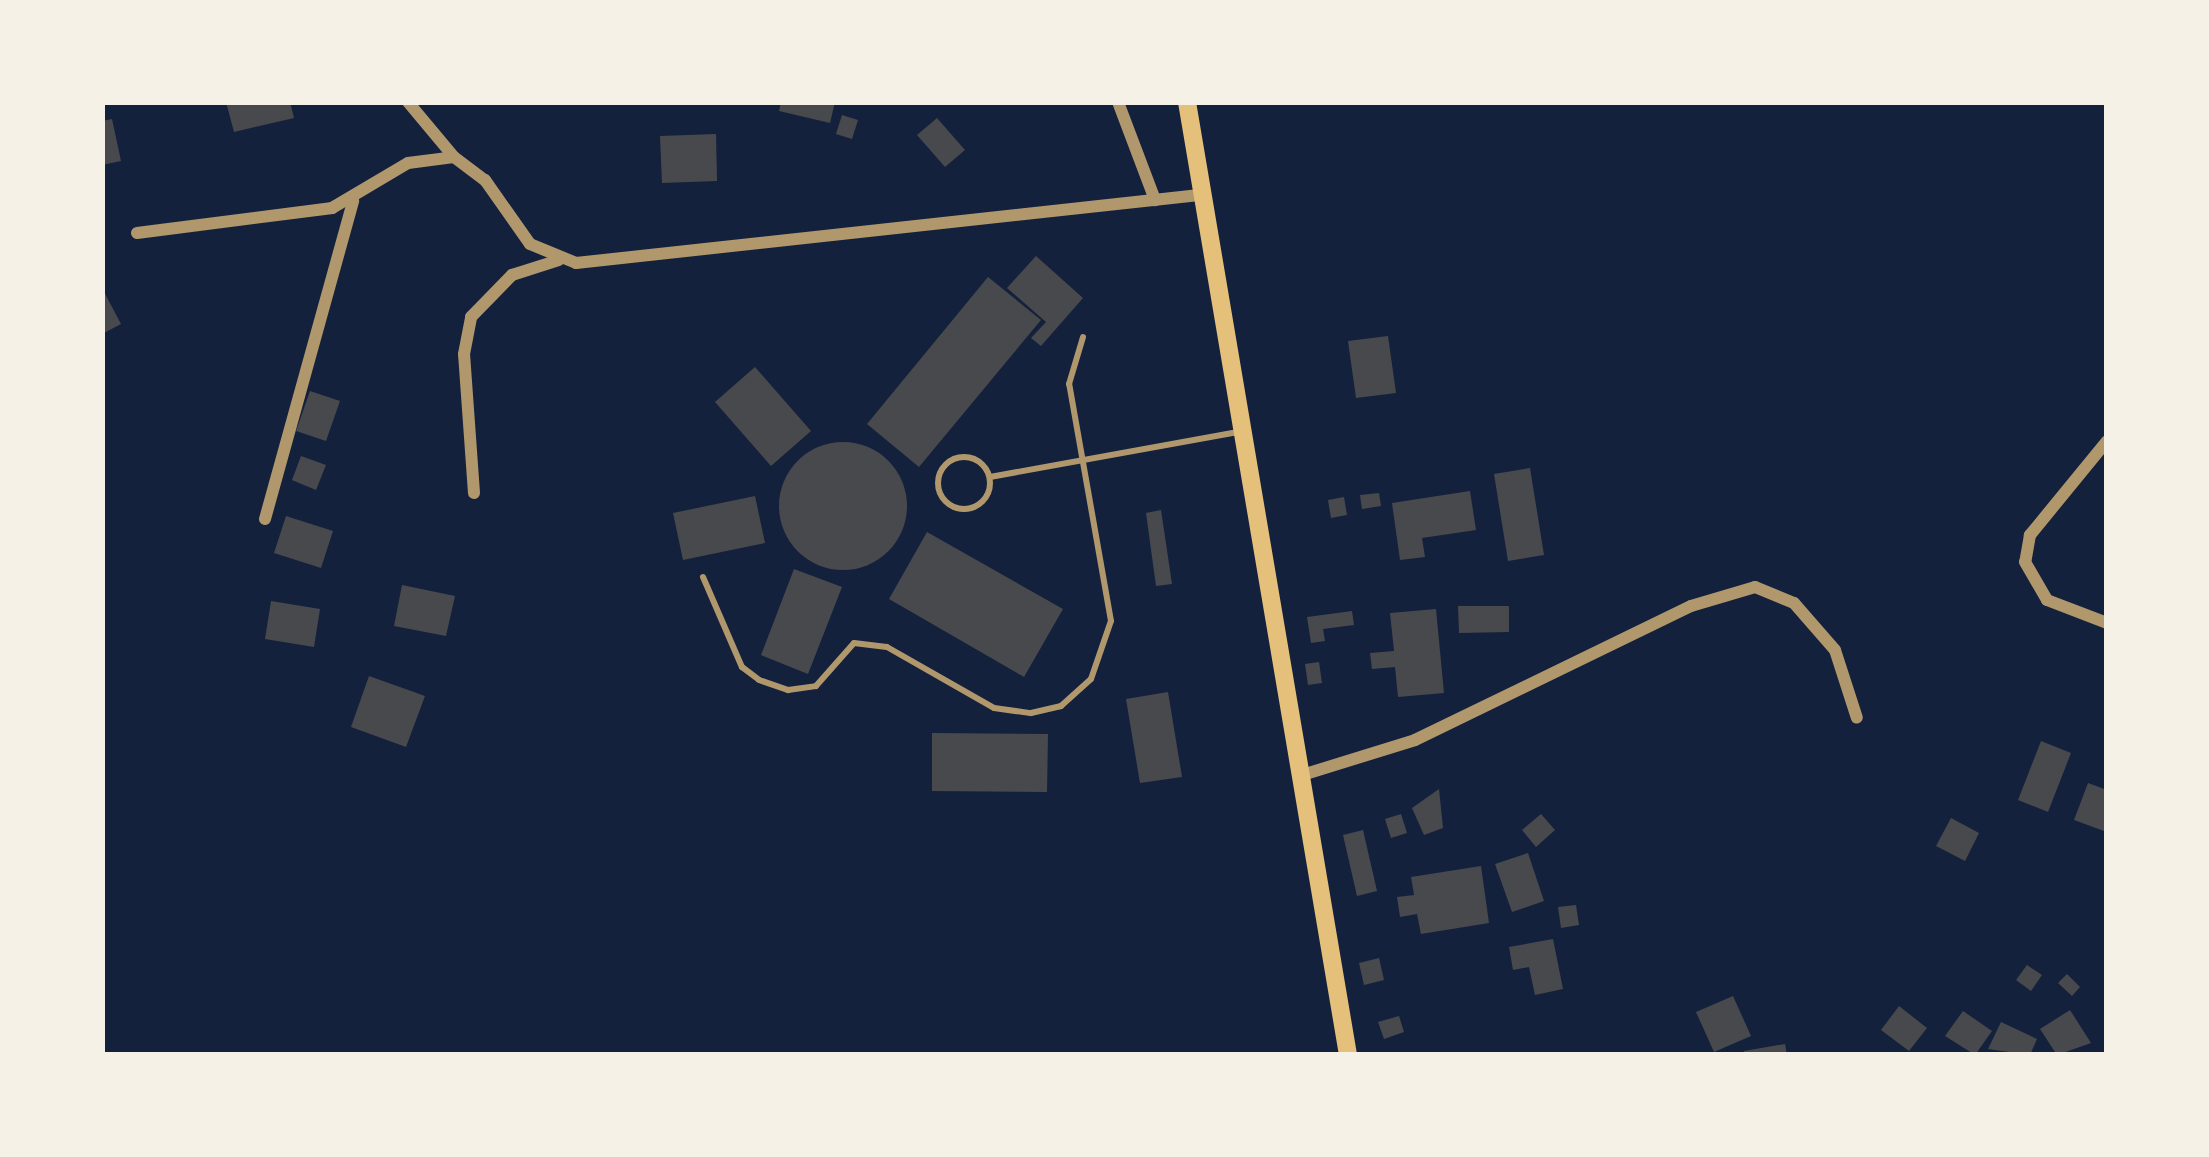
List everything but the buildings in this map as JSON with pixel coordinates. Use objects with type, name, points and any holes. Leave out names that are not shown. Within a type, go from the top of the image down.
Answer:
[{"type":"main road","points":[[1187,102],[1295,777],[1348,1055]]},
{"type":"street","points":[[408,102],[454,158],[485,180],[530,244],[559,260],[589,264],[1199,195]]},
{"type":"street","points":[[1118,102],[1155,200]]},
{"type":"street","points":[[137,233],[353,201],[408,163],[454,158]]},
{"type":"street","points":[[265,519],[353,201]]},
{"type":"street","points":[[474,493],[464,354],[471,317],[512,275],[559,260]]},
{"type":"street","points":[[2107,441],[2030,535],[2026,562],[2047,600],[2107,623]]},
{"type":"street","points":[[1295,777],[1415,740],[1690,606],[1755,587],[1794,603],[1835,650],[1856,718]]},
{"type":"lane","points":[[704,577],[742,667],[759,680],[788,690],[815,686],[854,643],[886,647],[994,708],[1030,713],[1061,706],[1091,679],[1111,621],[1069,384],[1083,337]]},
{"type":"lane","points":[[989,477],[1238,433]]},
{"type":"lane","points":[[968,457],[989,477],[980,504],[966,510],[940,497],[937,482],[953,459],[968,457]]}]
